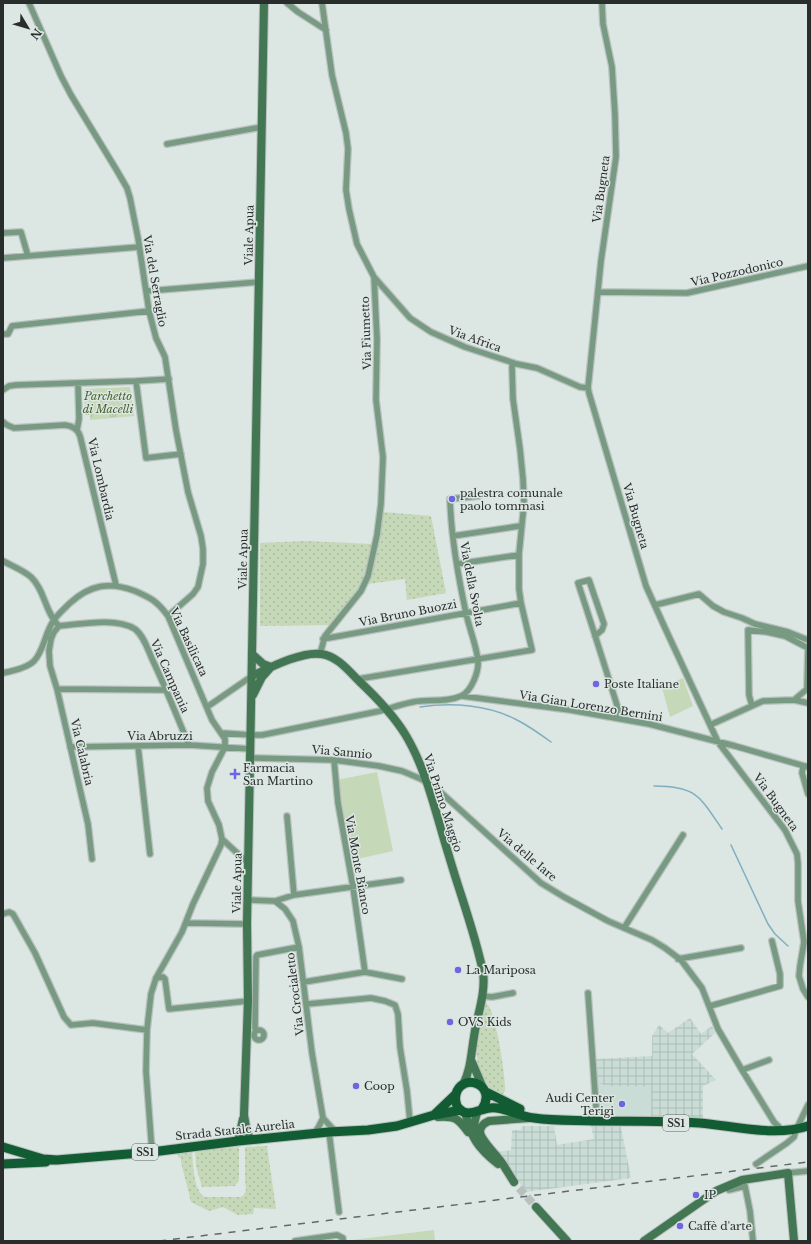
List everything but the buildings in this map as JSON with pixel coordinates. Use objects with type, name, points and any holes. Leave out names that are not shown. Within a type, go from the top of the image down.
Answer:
[{"type":"main road","points":[[480,1111],[486,1104],[487,1098],[485,1090],[477,1083],[470,1082],[458,1089],[456,1094],[458,1106],[463,1111],[471,1114],[480,1111],[491,1107],[531,1118],[543,1119]]},
{"type":"main road","name":"SS1","points":[[485,1090],[511,1106],[543,1119],[700,1123],[783,1131],[796,1130],[808,1126]]},
{"type":"main road","name":"Strada Statale Aurelia","points":[[434,1114],[456,1094]]},
{"type":"main road","name":"Strada Statale Aurelia","points":[[3,1147],[31,1156],[52,1160],[152,1152],[238,1141],[368,1130],[397,1126],[434,1114],[463,1111]]},
{"type":"main road","points":[[3,1164],[44,1163],[52,1160]]},
{"type":"street","name":"Via del Serraglio","points":[[29,3],[61,76],[127,188],[130,198],[147,291],[149,311],[156,338],[165,357],[188,492],[201,536],[203,549],[203,564],[200,581],[196,590],[168,616]]},
{"type":"street","name":"Viale Apua","points":[[238,1141],[244,1115],[248,1001],[247,924],[264,3]]},
{"type":"street","points":[[287,3],[326,30]]},
{"type":"street","name":"Via Fiumetto","points":[[320,654],[323,639],[364,586],[368,576],[377,535],[381,504],[383,457],[376,400],[377,339],[374,277],[357,244],[348,209],[346,190],[348,149],[346,133],[332,75],[322,3]]},
{"type":"street","name":"Via Bugneta","points":[[602,3],[603,24],[612,68],[616,157],[601,261],[588,388],[646,586],[718,742],[785,830],[797,854],[798,901],[804,942],[800,976],[806,988],[808,997]]},
{"type":"street","points":[[167,144],[262,127]]},
{"type":"street","points":[[3,233],[21,232],[28,256]]},
{"type":"street","points":[[3,258],[139,247]]},
{"type":"street","name":"Via Pozzodonico","points":[[598,292],[687,293],[808,266]]},
{"type":"street","name":"Via Africa","points":[[374,277],[410,318],[423,328],[465,347],[517,364],[537,368],[580,387],[588,388]]},
{"type":"street","points":[[147,291],[259,282]]},
{"type":"street","points":[[3,334],[8,334],[12,326],[149,311]]},
{"type":"street","points":[[358,679],[532,650],[519,589],[518,555],[520,526],[524,504],[520,449],[513,399],[512,369],[513,364],[517,364]]},
{"type":"street","points":[[3,390],[9,386],[16,385],[169,379]]},
{"type":"street","points":[[136,381],[146,458],[181,454]]},
{"type":"street","points":[[77,430],[80,419],[78,383]]},
{"type":"street","name":"Via Lombardia","points":[[3,422],[14,428],[65,425],[77,430],[80,436],[116,585]]},
{"type":"street","name":"Via della Svolta","points":[[462,696],[468,690],[473,681],[478,660],[466,612],[457,564],[450,499],[479,496]]},
{"type":"street","points":[[453,536],[520,526]]},
{"type":"street","points":[[457,564],[518,555]]},
{"type":"street","points":[[3,562],[32,577],[38,586],[53,621],[59,626]]},
{"type":"street","points":[[595,636],[602,630],[604,624],[589,580],[578,583],[621,718]]},
{"type":"street","name":"Via Basilicata","points":[[3,674],[27,666],[34,661],[53,621],[83,592],[100,586],[116,585],[127,588],[153,599],[168,616],[212,720],[225,739],[226,747]]},
{"type":"street","points":[[655,605],[700,594],[713,606],[724,612],[755,624],[788,632],[808,640]]},
{"type":"street","name":"Via Bruno Buozzi","points":[[323,639],[521,603]]},
{"type":"street","name":"Via Campania","points":[[59,626],[106,622],[123,624],[135,629],[143,638],[167,690],[189,745]]},
{"type":"street","name":"Via Calabria","points":[[59,626],[54,632],[49,651],[50,666],[57,689],[88,824],[92,859]]},
{"type":"street","points":[[752,706],[749,695],[748,630],[785,636],[808,648],[807,689],[794,700]]},
{"type":"street","points":[[41,649],[49,651]]},
{"type":"street","points":[[252,654],[262,664],[271,667],[262,677],[252,699]]},
{"type":"street","name":"Via Primo Maggio","points":[[252,676],[306,654],[320,654],[338,660],[387,709],[413,748],[427,784],[480,959],[484,980],[474,1036],[472,1062],[463,1085]]},
{"type":"street","points":[[206,707],[252,676]]},
{"type":"street","points":[[57,689],[167,690]]},
{"type":"street","name":"Via Gian Lorenzo Bernini","points":[[251,735],[262,735],[415,702],[454,699],[462,696],[621,718],[664,727],[806,766]]},
{"type":"street","points":[[710,725],[763,701],[794,700],[808,703]]},
{"type":"street","points":[[222,733],[251,735]]},
{"type":"street","name":"Via Abruzzi","points":[[70,747],[189,745],[251,749]]},
{"type":"street","points":[[138,746],[150,854]]},
{"type":"street","points":[[152,1152],[146,1071],[147,1030],[151,994],[156,978],[174,948],[222,839],[219,825],[208,801],[207,788],[212,772],[226,747]]},
{"type":"street","name":"Via Sannio","points":[[251,758],[334,760],[393,769],[418,778],[427,784]]},
{"type":"street","name":"Via Monte Bianco","points":[[334,760],[338,804],[353,887],[365,972]]},
{"type":"street","points":[[806,766],[802,773],[808,794]]},
{"type":"street","name":"Via delle Iare","points":[[427,784],[436,788],[541,883],[564,898],[608,921],[652,940],[666,948],[678,959],[702,988],[718,1028],[774,1122],[783,1131]]},
{"type":"street","points":[[287,816],[294,895]]},
{"type":"street","points":[[624,928],[683,834]]},
{"type":"street","points":[[222,839],[248,863]]},
{"type":"street","points":[[248,900],[275,901],[294,895],[401,880]]},
{"type":"street","name":"Via Crocialetto","points":[[275,901],[286,908],[292,921],[299,947],[312,1053],[323,1118]]},
{"type":"street","points":[[3,914],[9,912],[13,914],[35,953],[64,1017],[71,1025],[93,1023],[147,1030]]},
{"type":"street","points":[[186,922],[247,924]]},
{"type":"street","points":[[710,1006],[780,986],[780,974],[772,941]]},
{"type":"street","points":[[256,1031],[254,1028],[256,957],[258,955],[299,947]]},
{"type":"street","points":[[678,959],[741,948]]},
{"type":"street","points":[[304,982],[365,972],[402,979]]},
{"type":"street","points":[[156,978],[163,977],[165,979],[169,1008],[248,1001]]},
{"type":"street","points":[[482,996],[492,997],[513,993]]},
{"type":"street","points":[[588,993],[597,1121]]},
{"type":"street","points":[[306,1004],[371,998],[385,1001],[395,1006],[398,1014],[400,1047],[410,1122]]},
{"type":"street","points":[[742,1070],[769,1060]]},
{"type":"street","name":"Via Primo Maggio","points":[[472,1062],[485,1090]]},
{"type":"street","points":[[756,1164],[787,1143],[794,1136],[808,1105]]},
{"type":"street","points":[[463,1111],[474,1139]]},
{"type":"street","points":[[480,1111],[474,1123],[475,1134],[516,1185],[503,1164],[482,1138],[480,1132],[481,1128],[489,1120],[531,1118]]},
{"type":"street","name":"Viale Apua","points":[[244,1115],[250,1140]]},
{"type":"street","name":"Strada Statale Aurelia","points":[[421,1118],[449,1117],[457,1119],[488,1156],[498,1164]]},
{"type":"street","points":[[313,1134],[323,1118],[332,1128],[339,1212]]},
{"type":"street","points":[[644,1241],[727,1186],[742,1180],[808,1171]]},
{"type":"street","points":[[788,1174],[794,1241]]},
{"type":"street","points":[[727,1186],[729,1190],[745,1186],[750,1211],[753,1241]]},
{"type":"street","points":[[536,1207],[566,1240]]},
{"type":"street","points":[[295,1241],[337,1236],[343,1238],[343,1241]]},
{"type":"shaded area","points":[[690,1018],[701,1034],[712,1026],[715,1033],[692,1054],[716,1080],[703,1086],[703,1120],[651,1117],[651,1087],[608,1086],[597,1083],[595,1059],[652,1056],[652,1036],[659,1025],[668,1033]]},
{"type":"shaded area","points":[[597,1083],[608,1086],[651,1087],[651,1117],[599,1115]]},
{"type":"shaded area","points":[[522,1126],[554,1126],[557,1145],[594,1139],[591,1126],[621,1127],[631,1178],[526,1192],[498,1152],[511,1150],[512,1130],[521,1130]]},
{"type":"green space","name":"Parchetto di Macelli","points":[[130,387],[134,416],[90,420],[90,415],[85,415],[84,389]]},
{"type":"green space","points":[[383,512],[431,516],[446,593],[407,600],[405,579],[368,584],[374,565]]},
{"type":"green space","points":[[306,541],[372,544],[367,573],[356,594],[331,625],[260,626],[260,543]]},
{"type":"green space","points":[[683,678],[693,706],[670,717],[662,687]]},
{"type":"green space","points":[[377,772],[393,851],[353,860],[337,780]]},
{"type":"green space","points":[[486,1003],[493,1017],[502,1058],[505,1090],[502,1099],[482,1079],[479,1072],[477,1052],[478,1030],[480,1019]]},
{"type":"green space","points":[[267,1146],[276,1209],[254,1208],[253,1214],[238,1215],[223,1207],[209,1211],[191,1202],[181,1158],[178,1157],[177,1151],[192,1150],[193,1169],[196,1183],[201,1194],[205,1197],[241,1197],[244,1195],[246,1190],[245,1147]]},
{"type":"green space","points":[[239,1147],[239,1180],[235,1186],[202,1187],[196,1166],[195,1150]]},
{"type":"green space","points":[[434,1230],[435,1241],[352,1241],[352,1240]]},
{"type":"waterway","points":[[420,707],[457,705],[495,711],[521,722],[551,742]]},
{"type":"waterway","points":[[654,786],[680,788],[689,791],[702,801],[722,829]]},
{"type":"waterway","points":[[731,845],[768,924],[775,934],[788,946]]},
{"type":"tunnel","points":[[519,1188],[536,1207]]},
{"type":"railway","points":[[159,1241],[808,1162]]},
{"type":"place","name":"palestra comunale paolo tommasi","points":[[452,499]]},
{"type":"place","name":"Poste Italiane","points":[[596,684]]},
{"type":"place","name":"Farmacia San Martino","points":[[235,774]]},
{"type":"place","name":"La Mariposa","points":[[458,970]]},
{"type":"place","name":"OVS Kids","points":[[450,1022]]},
{"type":"place","name":"Coop","points":[[356,1086]]},
{"type":"place","name":"Audi Center Terigi","points":[[622,1104]]},
{"type":"place","name":"IP","points":[[696,1195]]},
{"type":"place","name":"Caffè d'arte","points":[[680,1226]]}]
